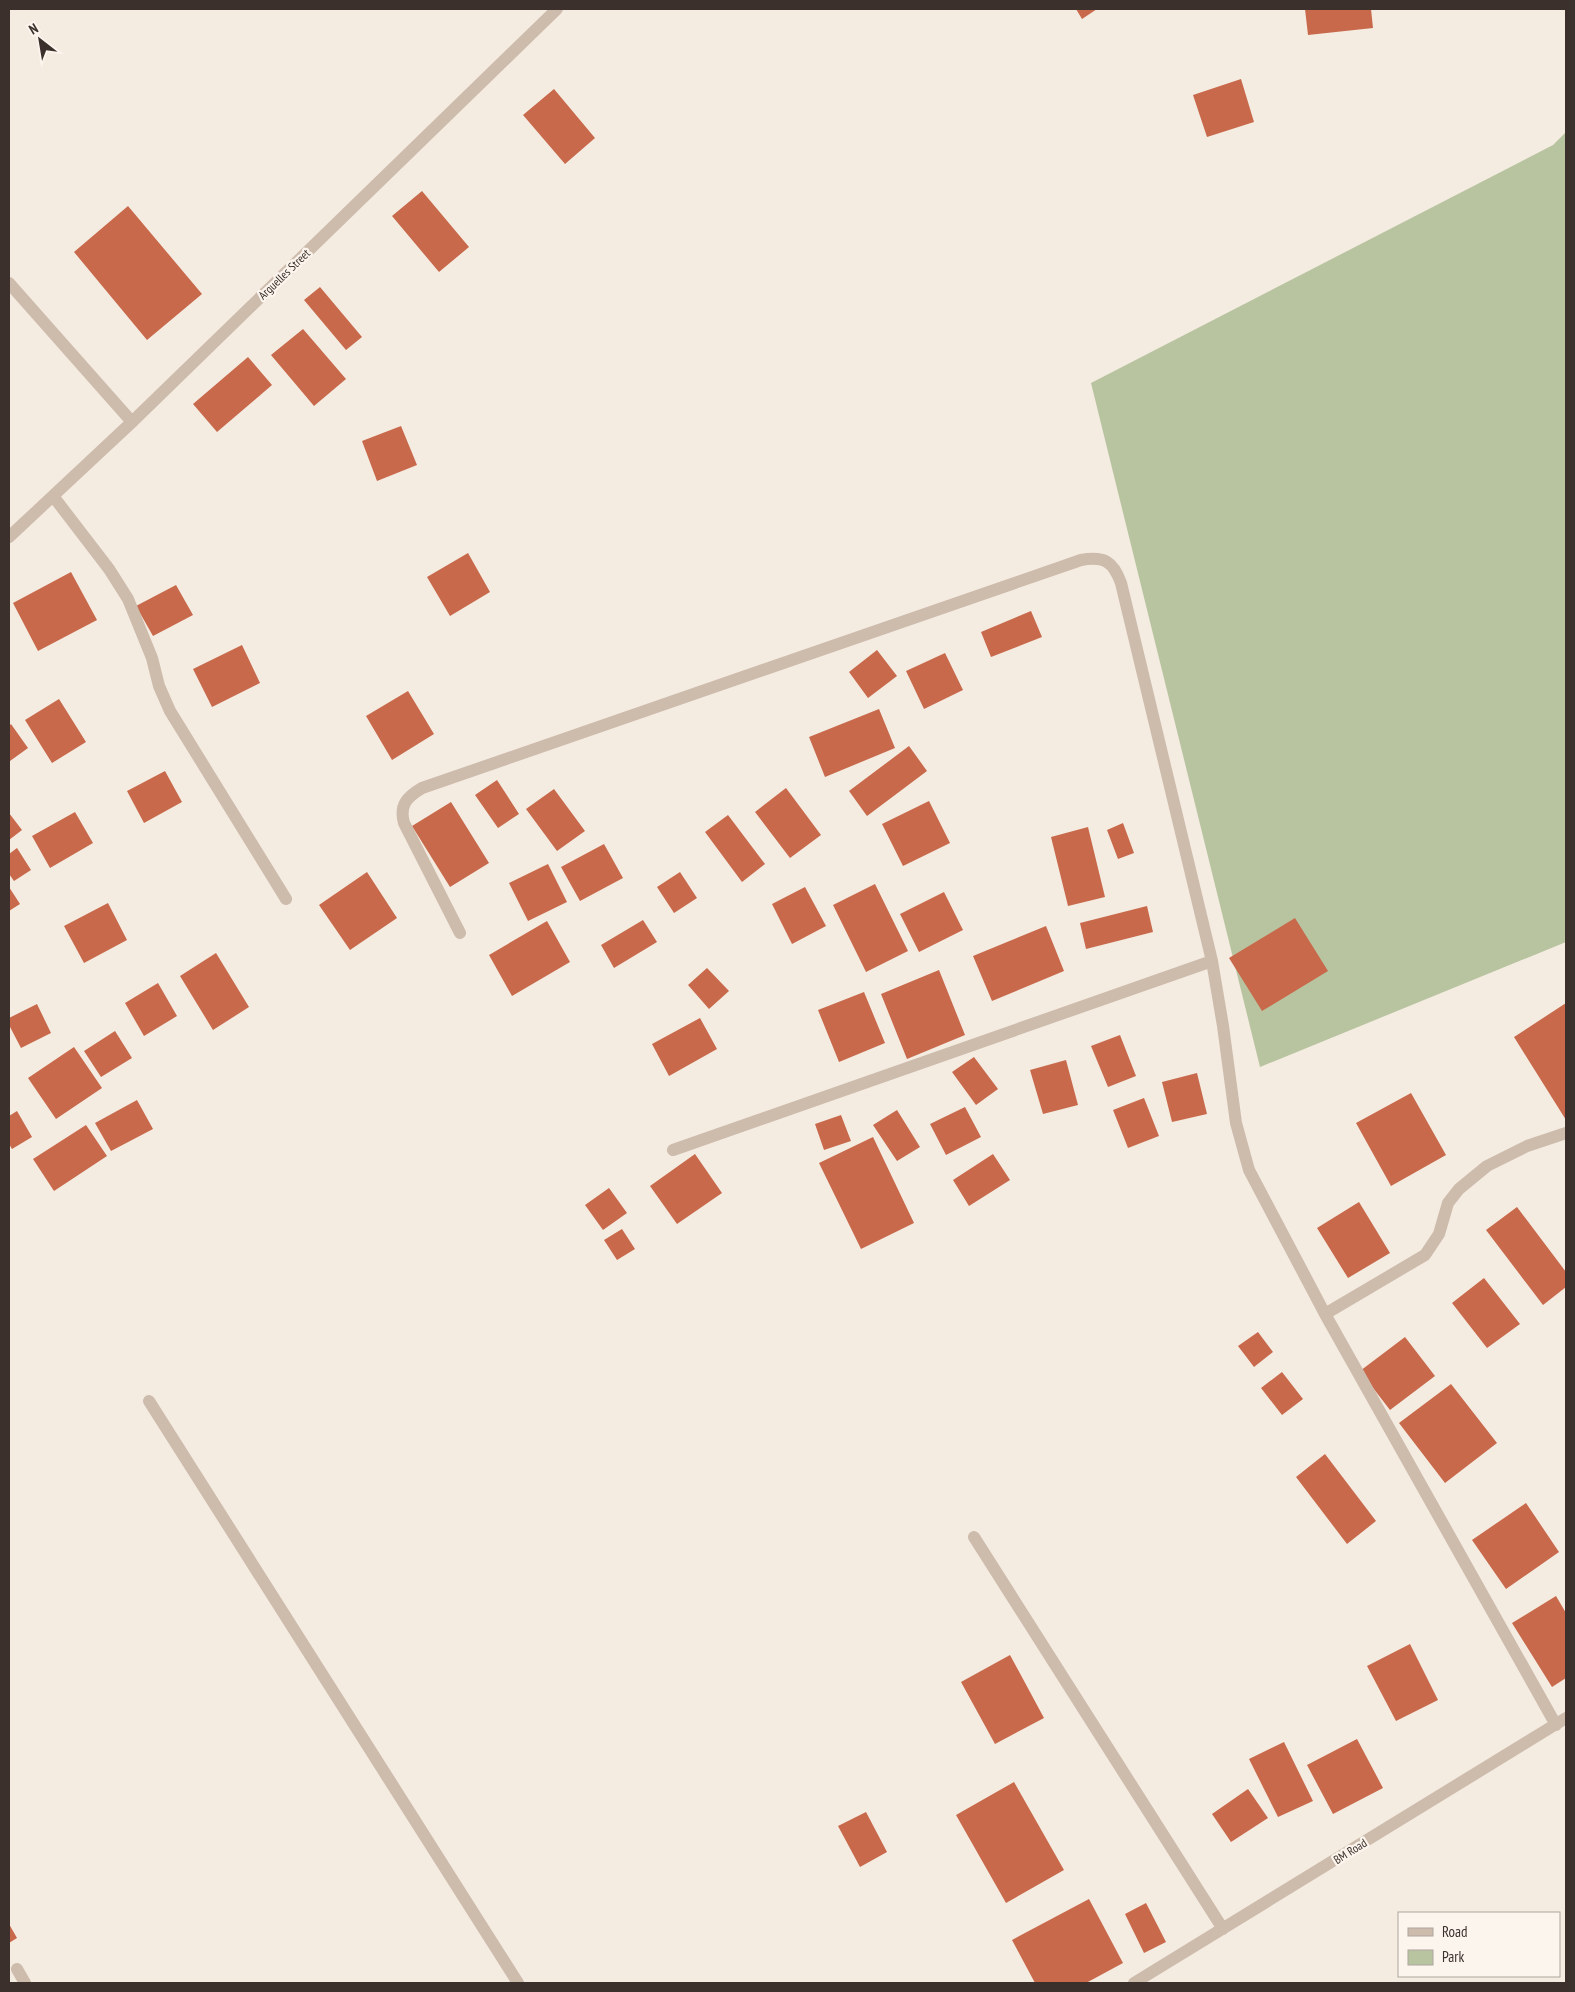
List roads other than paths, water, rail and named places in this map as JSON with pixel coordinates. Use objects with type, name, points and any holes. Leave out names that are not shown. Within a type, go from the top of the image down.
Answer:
[{"type":"street","name":"Arguelles Street","points":[[9,537],[132,422],[557,9]]},
{"type":"street","points":[[9,283],[132,422]]},
{"type":"street","points":[[53,496],[109,569],[128,599],[152,658],[158,686],[170,710],[286,899]]},
{"type":"street","points":[[460,933],[404,823],[401,813],[404,802],[416,791],[1081,560],[1094,558],[1106,561],[1116,570],[1122,583],[1212,961],[1224,1026],[1236,1123],[1249,1170],[1325,1314],[1561,1722]]},
{"type":"street","points":[[673,1150],[1212,961]]},
{"type":"street","points":[[1325,1314],[1425,1255],[1438,1234],[1448,1203],[1459,1189],[1487,1166],[1527,1146],[1566,1132]]},
{"type":"street","points":[[149,1401],[518,1983]]},
{"type":"street","points":[[974,1537],[1223,1929]]},
{"type":"street","name":"BM Road","points":[[1134,1983],[1561,1722]]},
{"type":"street","points":[[17,1969],[25,1983]]}]
